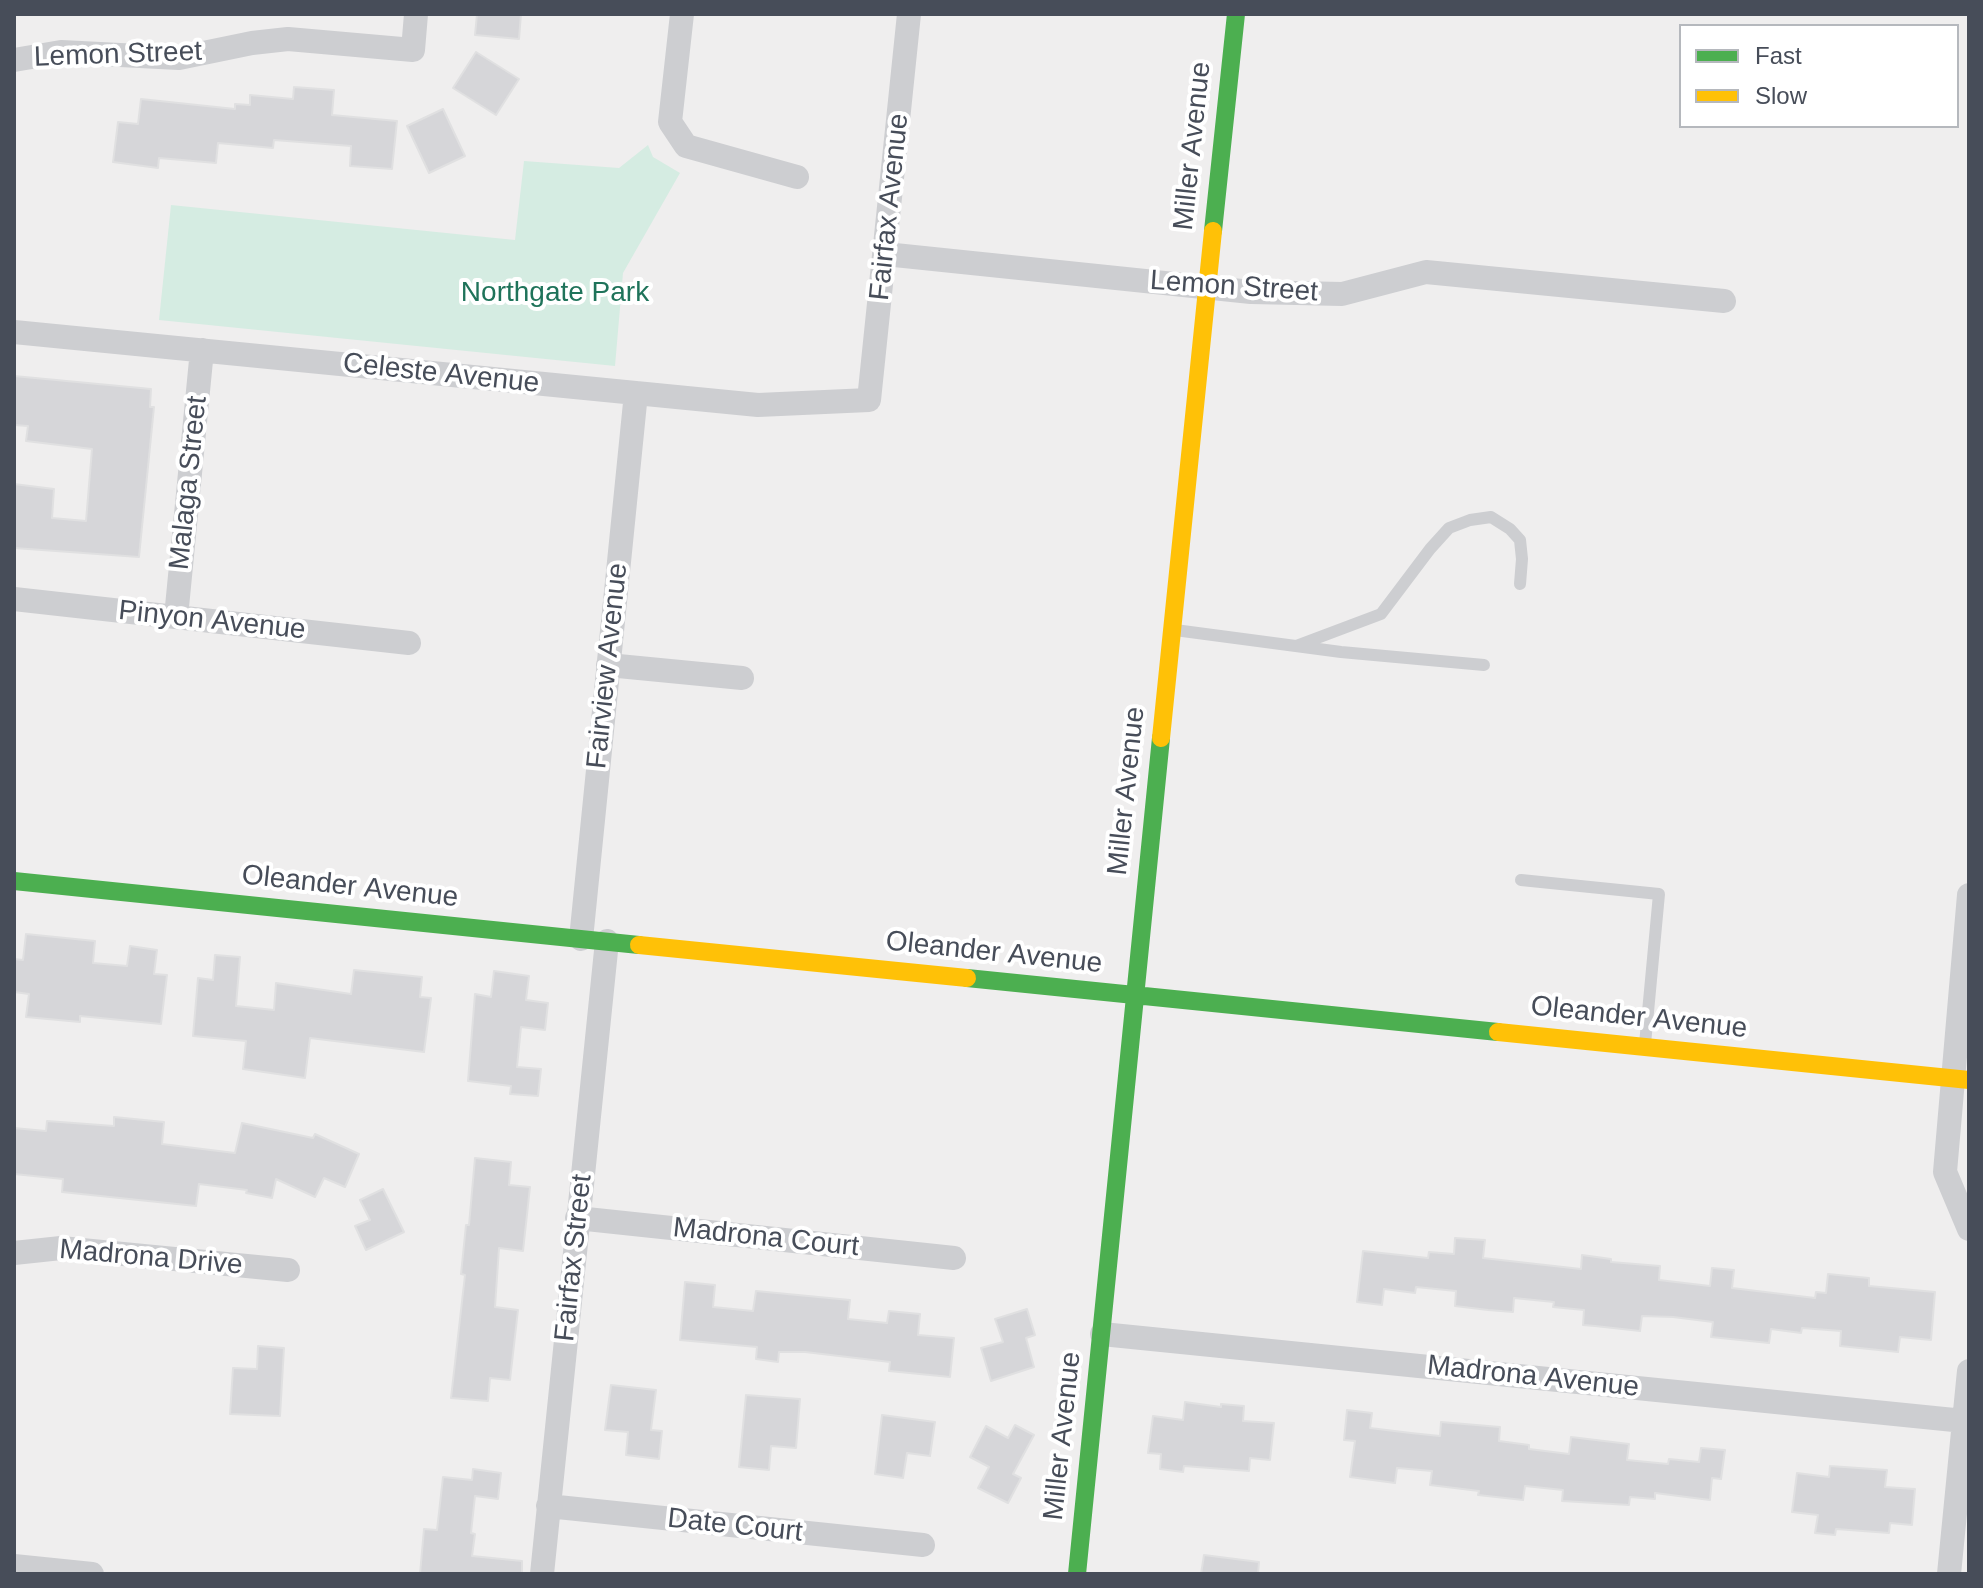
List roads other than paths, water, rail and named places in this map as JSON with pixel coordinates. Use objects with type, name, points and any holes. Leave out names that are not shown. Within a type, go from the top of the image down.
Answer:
[{"type":"street","name":"Lemon Street","points":[[14,60],[61,52],[179,58],[288,39],[413,50],[416,14]]},
{"type":"street","points":[[682,14],[670,122],[686,146],[797,177]]},
{"type":"street","name":"Fairfax Avenue","points":[[869,400],[909,14]]},
{"type":"street","name":"Miller Avenue","points":[[1077,1574],[1236,14]]},
{"type":"street","name":"Lemon Street","points":[[885,254],[1251,292],[1342,294],[1426,272],[1724,301]]},
{"type":"street","name":"Celeste Avenue","points":[[14,332],[758,405],[869,400]]},
{"type":"street","name":"Malaga Street","points":[[176,617],[202,350]]},
{"type":"street","name":"Fairview Avenue","points":[[581,939],[636,393]]},
{"type":"street","name":"Pinyon Avenue","points":[[14,599],[409,643]]},
{"type":"street","points":[[608,665],[742,678]]},
{"type":"street","name":"Oleander Avenue","points":[[14,881],[1960,1079]]},
{"type":"street","points":[[1969,895],[1960,1079],[1945,1172],[1969,1229]]},
{"type":"street","name":"Fairfax Street","points":[[542,1574],[607,941]]},
{"type":"street","name":"Madrona Court","points":[[577,1218],[954,1258]]},
{"type":"street","name":"Madrona Drive","points":[[14,1253],[61,1248],[288,1270]]},
{"type":"street","name":"Madrona Avenue","points":[[1102,1334],[1964,1421]]},
{"type":"street","points":[[1949,1574],[1969,1371]]},
{"type":"street","name":"Date Court","points":[[548,1506],[923,1545]]},
{"type":"street","points":[[14,1566],[92,1574]]},
{"type":"lane","points":[[1296,646],[1381,614],[1449,528],[1470,520],[1491,517],[1510,529],[1520,540],[1520,584]]},
{"type":"lane","points":[[1171,630],[1484,665]]},
{"type":"lane","points":[[1521,880],[1659,894],[1645,1047]]},
{"type":"park label","name":"Northgate Park","points":[[555,293]]}]
